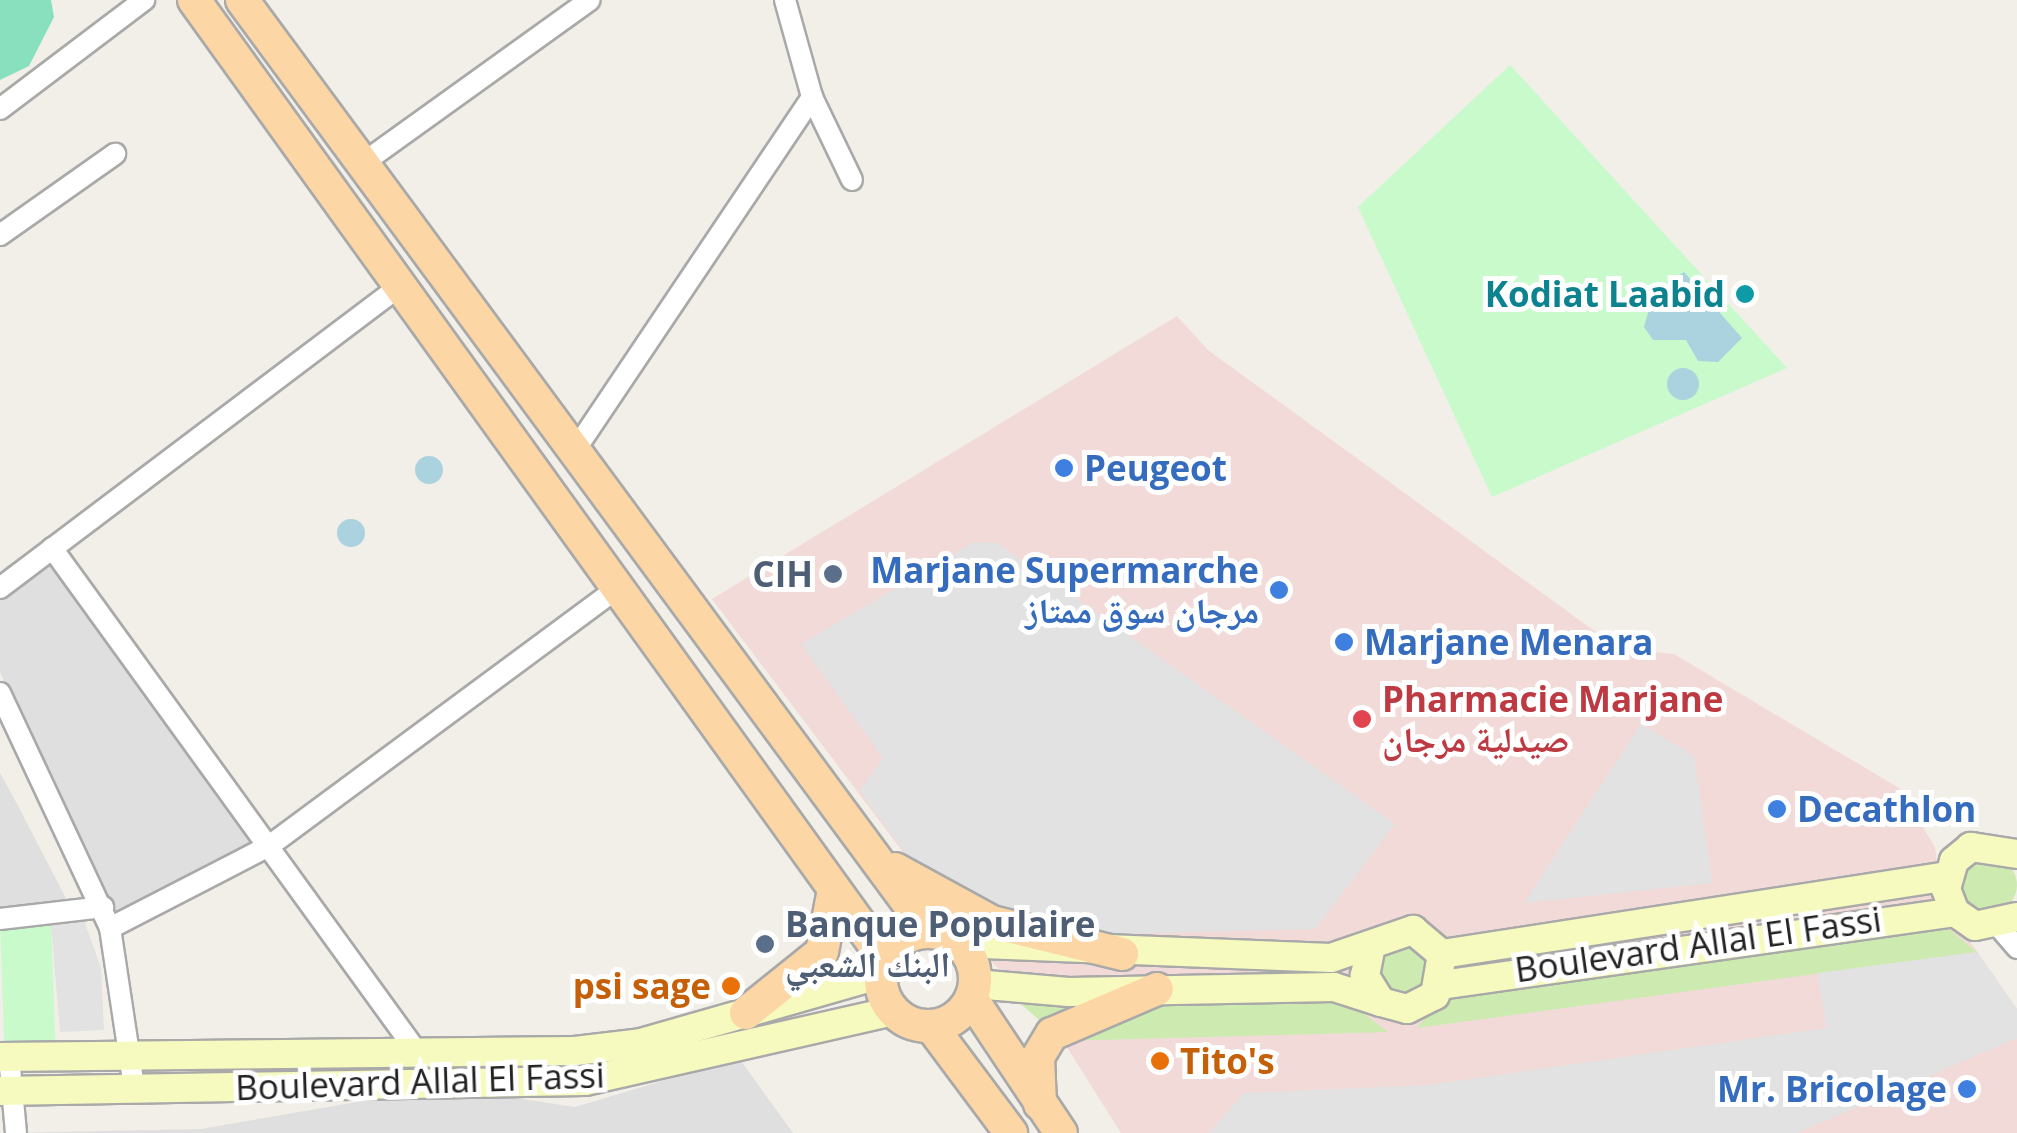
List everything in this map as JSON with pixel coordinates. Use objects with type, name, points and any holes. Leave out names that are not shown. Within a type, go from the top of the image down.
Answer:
[{"type":"main road","points":[[194,0],[834,889],[883,966],[893,1012],[930,1026],[1011,1133]]},
{"type":"main road","points":[[242,0],[862,844],[944,937],[1040,1104],[1062,1133]]},
{"type":"main road","points":[[862,844],[936,898],[992,922],[1122,954]]},
{"type":"main road","points":[[2011,930],[1955,912],[1948,876],[1971,847],[2017,854]]},
{"type":"main road","name":"Boulevard Allal El Fassi","points":[[1442,954],[1948,876]]},
{"type":"main road","points":[[746,1013],[822,952],[835,921],[834,889]]},
{"type":"main road","name":"Boulevard Allal El Fassi","points":[[1442,984],[1955,912]]},
{"type":"main road","points":[[883,966],[905,937],[944,937],[1122,954],[1332,958],[1413,930],[1442,954],[1442,984],[1415,1008],[1334,987],[973,991],[930,1026]]},
{"type":"main road","points":[[1372,946],[1365,976],[1382,1002]]},
{"type":"main road","name":"Boulevard Allal El Fassi","points":[[4,1057],[625,1045],[746,1013],[883,966]]},
{"type":"main road","points":[[1040,1104],[1038,1057],[1052,1034],[1157,989]]},
{"type":"main road","name":"Boulevard Allal El Fassi","points":[[6,1090],[585,1081],[893,1012]]},
{"type":"street","points":[[0,108],[144,0]]},
{"type":"street","points":[[363,164],[590,0]]},
{"type":"street","points":[[785,0],[812,97],[852,180]]},
{"type":"street","points":[[574,453],[812,97]]},
{"type":"street","points":[[0,236],[115,154]]},
{"type":"street","points":[[0,588],[400,286]]},
{"type":"street","points":[[52,548],[417,1052]]},
{"type":"street","points":[[110,928],[269,846],[619,587]]},
{"type":"street","points":[[0,693],[103,907],[110,928],[134,1086]]},
{"type":"street","points":[[0,920],[103,907]]},
{"type":"street","points":[[4,1057],[6,1090],[16,1133]]},
{"type":"shaded area","points":[[1177,316],[1208,350],[1618,648],[1674,654],[1899,788],[1935,847],[1942,901],[2017,1009],[2017,1133],[1121,1133],[1063,1041],[952,917],[712,599]]},
{"type":"shaded area","points":[[974,542],[998,543],[1395,824],[1315,929],[1081,935],[952,917],[860,791],[883,758],[801,644]]},
{"type":"shaded area","points":[[52,548],[269,846],[110,928],[0,672],[0,588]]},
{"type":"shaded area","points":[[1641,724],[1694,756],[1712,883],[1524,903]]},
{"type":"shaded area","points":[[0,773],[15,800],[73,912],[0,924]]},
{"type":"shaded area","points":[[80,909],[101,968],[104,1030],[60,1032],[50,914]]},
{"type":"shaded area","points":[[1977,952],[2017,1009],[2017,1038],[1797,1133],[1209,1133],[1244,1093],[1429,1085],[1826,1028],[1818,973]]},
{"type":"shaded area","points":[[739,1058],[793,1133],[0,1133],[201,1129],[444,1087],[575,1107]]},
{"type":"green space","points":[[0,0],[51,0],[54,17],[29,66],[0,80]]},
{"type":"green space","points":[[1510,65],[1787,368],[1492,497],[1358,207]]},
{"type":"green space","points":[[1990,858],[2009,866],[2017,885],[2009,904],[1990,912],[1971,904],[1963,885],[1971,866]]},
{"type":"green space","points":[[51,920],[55,1043],[4,1045],[0,922]]},
{"type":"green space","points":[[1940,922],[1977,952],[1417,1028],[1452,987]]},
{"type":"green space","points":[[1404,945],[1422,953],[1430,971],[1422,989],[1404,997],[1386,989],[1378,971],[1386,953]]},
{"type":"green space","points":[[1342,997],[1388,1032],[1063,1041],[1022,1005]]},
{"type":"water","points":[[1684,272],[1742,338],[1718,362],[1698,361],[1686,340],[1653,340],[1644,327],[1654,292]]},
{"type":"water","points":[[1683,368],[1694,373],[1699,384],[1694,395],[1683,400],[1672,395],[1667,384],[1672,373]]},
{"type":"water","points":[[429,456],[439,460],[443,470],[439,480],[429,484],[419,480],[415,470],[419,460]]},
{"type":"water","points":[[351,519],[361,523],[365,533],[361,543],[351,547],[341,543],[337,533],[341,523]]},
{"type":"place","name":"Kodiat Laabid","points":[[1745,294]]},
{"type":"place","name":"Peugeot","points":[[1064,468]]},
{"type":"place","name":"CIH","points":[[833,574]]},
{"type":"place","name":"Marjane Supermarche مرجان سوق ممتاز","points":[[1279,590]]},
{"type":"place","name":"Marjane Menara","points":[[1344,642]]},
{"type":"place","name":"Pharmacie Marjane صيدلية مرجان","points":[[1362,719]]},
{"type":"place","name":"Decathlon","points":[[1777,809]]},
{"type":"place","name":"Banque Populaire البنك الشعبي","points":[[765,944]]},
{"type":"place","name":"psi sage","points":[[731,986]]},
{"type":"place","name":"Tito's","points":[[1160,1061]]},
{"type":"place","name":"Mr. Bricolage","points":[[1967,1089]]}]
